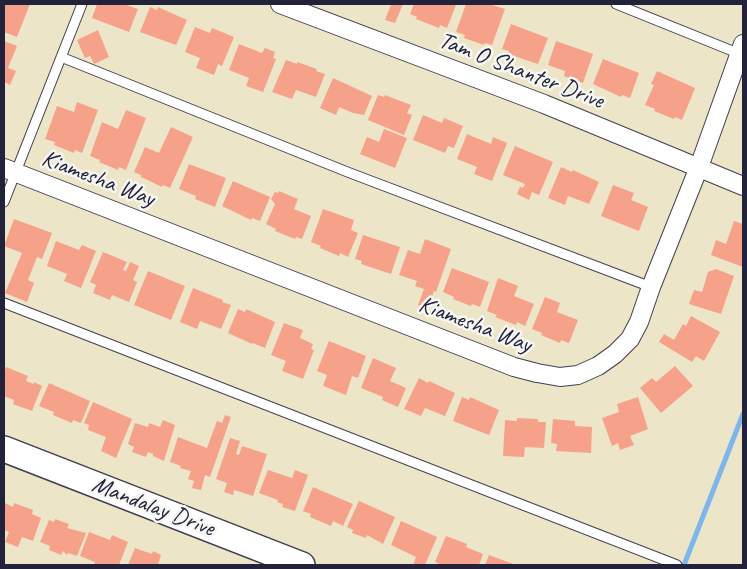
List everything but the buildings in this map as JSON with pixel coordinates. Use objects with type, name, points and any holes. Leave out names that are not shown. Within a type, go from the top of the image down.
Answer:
[{"type":"street","name":"Tam O Shanter Drive","points":[[280,4],[544,104],[743,186]]},
{"type":"street","name":"Kiamesha Way","points":[[10,170],[514,367],[560,377],[578,375],[598,366],[615,354],[630,339],[639,322],[742,49]]},
{"type":"street","name":"Mandalay Drive","points":[[4,449],[302,565]]},
{"type":"lane","points":[[4,202],[10,170],[82,4]]},
{"type":"lane","points":[[616,4],[742,49]]},
{"type":"lane","points":[[61,56],[350,173],[651,287]]},
{"type":"lane","points":[[4,303],[676,565]]},
{"type":"waterway","points":[[684,565],[743,414]]}]
